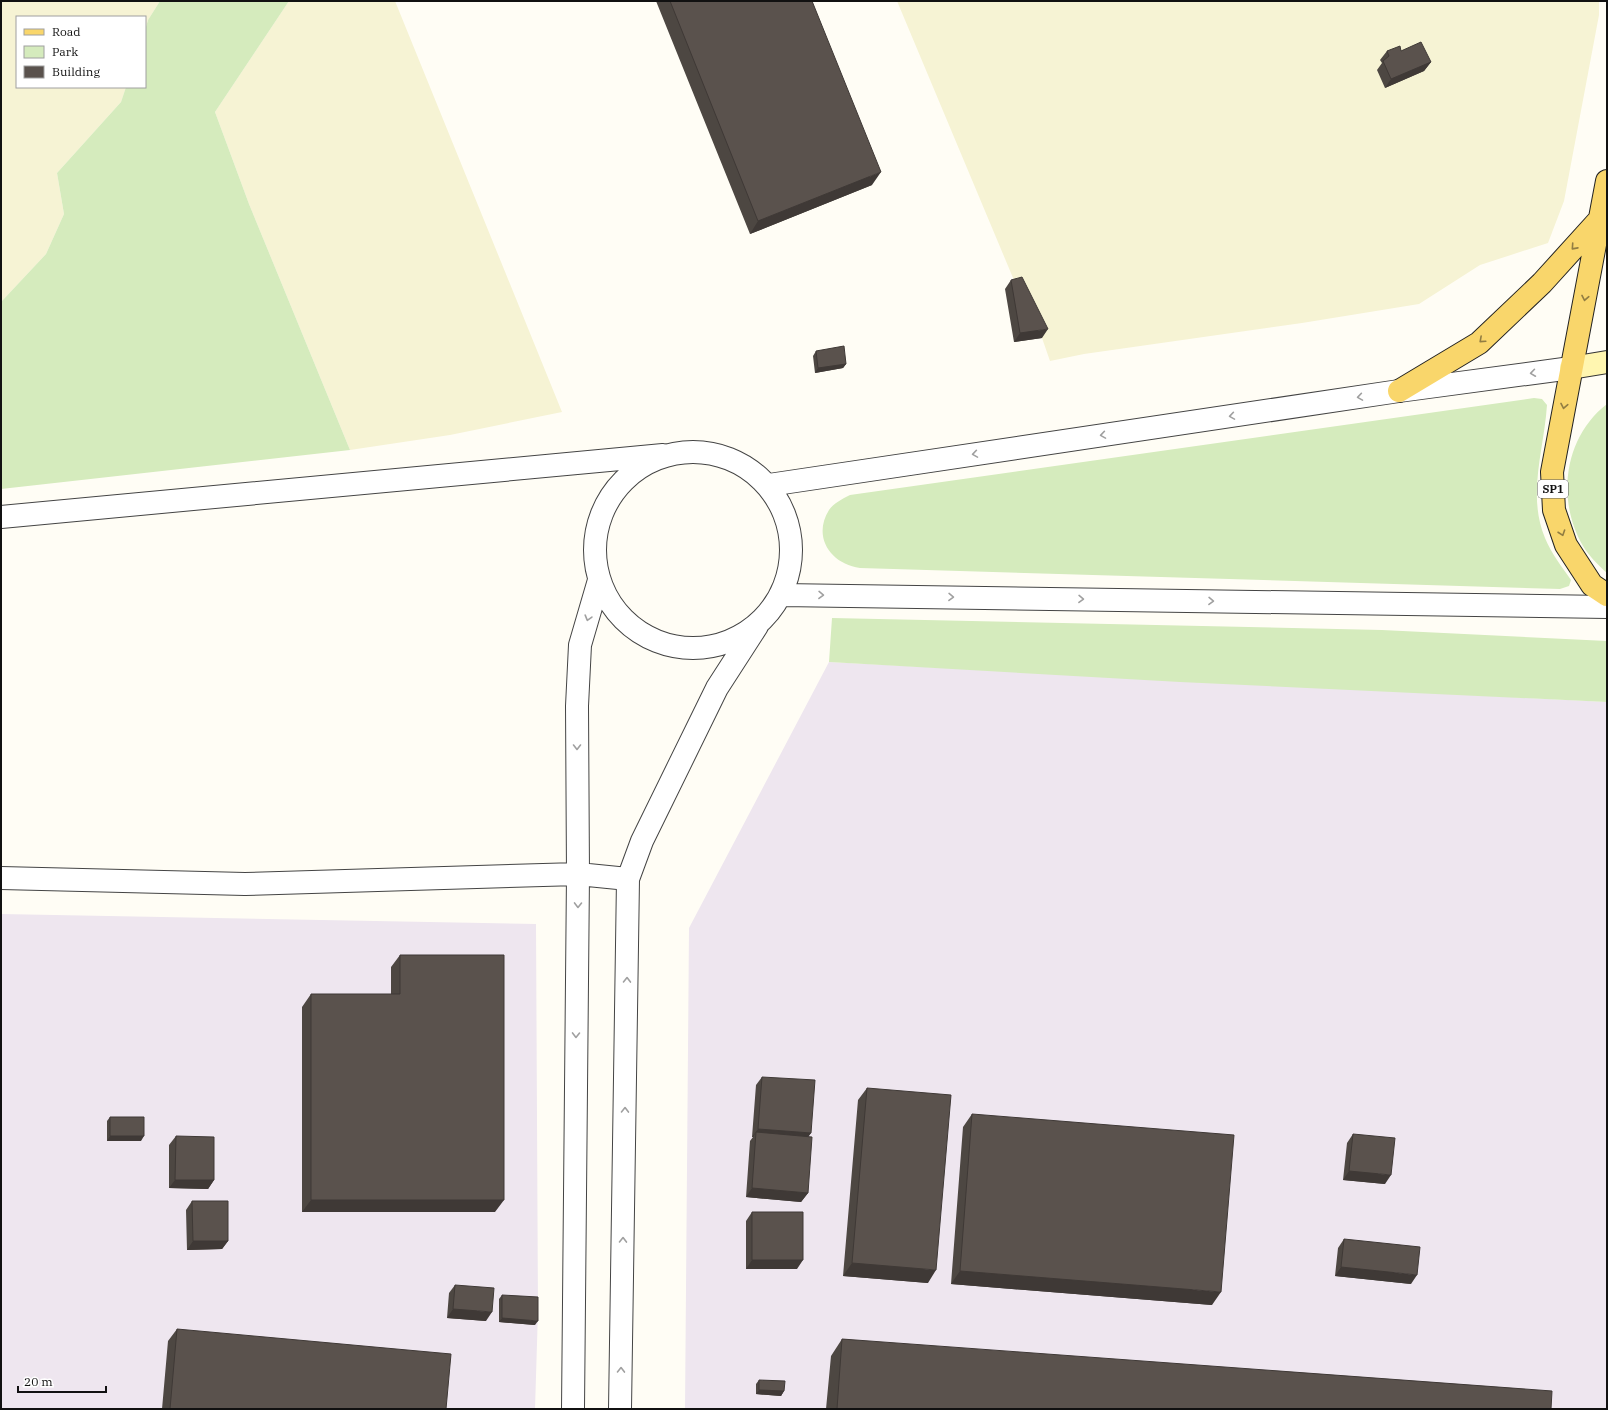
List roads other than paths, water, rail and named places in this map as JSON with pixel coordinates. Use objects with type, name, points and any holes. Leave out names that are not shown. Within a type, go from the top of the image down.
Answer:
[{"type":"main road","points":[[1607,181],[1571,368],[1607,362]]},
{"type":"main road","points":[[1399,391],[1479,343],[1542,283],[1600,219]]},
{"type":"main road","name":"SP1","points":[[1571,368],[1552,472],[1554,510],[1566,545],[1592,585],[1607,595]]},
{"type":"street","points":[[769,485],[1399,391],[1571,368]]},
{"type":"street","points":[[1,517],[663,456],[691,451],[720,454],[746,466],[769,485],[784,510],[791,538],[791,567],[782,595],[771,612],[758,626],[717,688],[642,841],[628,879],[620,1409]]},
{"type":"street","points":[[663,456],[635,470],[613,491],[599,519],[594,550],[599,580],[614,609],[637,632],[667,646],[699,649],[718,645],[730,642],[758,626]]},
{"type":"street","points":[[573,1409],[578,874],[577,706],[580,645],[599,580]]},
{"type":"street","points":[[782,595],[1607,607]]},
{"type":"street","points":[[1,878],[245,884],[578,874],[628,879]]}]
